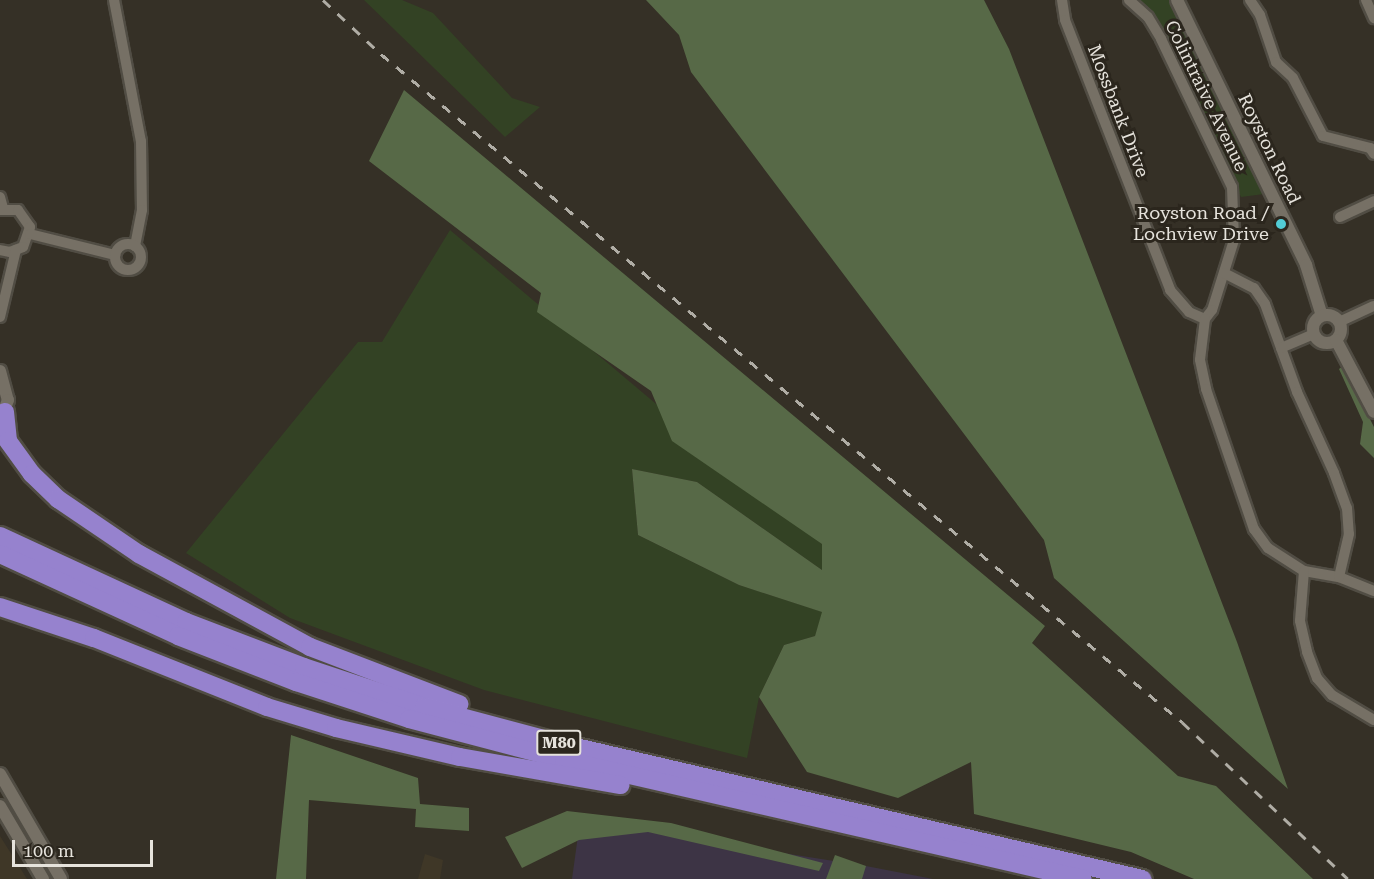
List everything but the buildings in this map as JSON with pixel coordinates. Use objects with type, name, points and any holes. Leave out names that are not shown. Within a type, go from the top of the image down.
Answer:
[{"type":"highway","points":[[2,416],[8,441],[49,490],[139,554],[256,621],[421,692],[709,777]]},
{"type":"highway","name":"M80","points":[[0,536],[142,604],[332,677],[509,730],[1142,879]]},
{"type":"highway","name":"M80","points":[[0,554],[178,636],[356,702],[509,747],[1083,879]]},
{"type":"highway","points":[[0,607],[94,638],[267,707],[367,736],[499,765],[777,809]]},
{"type":"street","points":[[114,0],[141,141],[142,210],[135,246],[142,257],[132,270],[120,267],[115,255]]},
{"type":"street","name":"Mossbank Drive","points":[[1062,0],[1065,20],[1170,290],[1189,312],[1205,319]]},
{"type":"street","name":"Colintraive Avenue","points":[[1129,0],[1148,17],[1161,39],[1232,187],[1236,224],[1224,273],[1205,319],[1200,360],[1206,389],[1254,529],[1268,548],[1304,571],[1340,578],[1374,591]]},
{"type":"street","name":"Royston Road","points":[[1177,0],[1306,265],[1322,316]]},
{"type":"street","points":[[1250,0],[1260,15],[1276,62],[1293,78],[1323,136],[1370,148],[1374,154]]},
{"type":"street","points":[[1366,0],[1374,18]]},
{"type":"street","points":[[0,197],[2,209],[24,214],[30,234]]},
{"type":"street","points":[[1340,217],[1374,201]]},
{"type":"street","points":[[30,234],[115,255]]},
{"type":"street","points":[[0,317],[16,250],[30,234]]},
{"type":"street","points":[[115,255],[123,245],[135,246]]},
{"type":"street","points":[[0,250],[16,250]]},
{"type":"street","points":[[1224,273],[1254,288],[1265,304],[1347,508],[1349,534],[1340,578]]},
{"type":"street","points":[[1339,322],[1374,306]]},
{"type":"street","points":[[1336,340],[1322,342],[1314,334],[1315,322],[1322,316],[1331,315],[1339,322]]},
{"type":"street","points":[[1339,322],[1336,340],[1374,412]]},
{"type":"street","points":[[1281,348],[1314,334]]},
{"type":"street","points":[[0,372],[7,387],[2,416]]},
{"type":"street","points":[[1304,571],[1300,621],[1306,652],[1317,678],[1332,695],[1374,720]]},
{"type":"street","points":[[0,774],[62,879]]},
{"type":"street","points":[[0,806],[43,879]]},
{"type":"shaded area","points":[[580,821],[866,866],[933,879],[572,879]]},
{"type":"shaded area","points":[[0,836],[27,879],[0,879]]},
{"type":"shaded area","points":[[425,854],[443,860],[440,879],[418,879]]},
{"type":"green space","points":[[364,0],[402,0],[433,13],[512,98],[540,107],[505,137]]},
{"type":"green space","points":[[646,0],[984,0],[1009,49],[1237,642],[1288,789],[1054,578],[1044,540],[691,72],[679,35]]},
{"type":"green space","points":[[1139,0],[1169,0],[1264,194],[1241,197],[1154,14]]},
{"type":"green space","points":[[404,90],[1045,626],[1032,643],[1178,776],[1216,786],[1313,879],[1194,879],[1131,852],[974,814],[971,762],[898,798],[807,772],[759,697],[784,645],[815,636],[822,612],[739,585],[638,535],[632,469],[697,482],[822,570],[822,544],[672,441],[651,391],[537,312],[541,293],[369,161]]},
{"type":"green space","points":[[450,230],[822,544],[822,570],[697,482],[632,469],[638,535],[739,585],[823,612],[815,636],[784,645],[759,697],[747,758],[484,690],[290,618],[186,553],[358,342],[382,342]]},
{"type":"green space","points":[[1343,366],[1374,427],[1374,458],[1360,444],[1363,422],[1339,369]]},
{"type":"green space","points":[[291,735],[418,778],[420,804],[469,808],[469,831],[415,827],[416,809],[309,800],[306,879],[276,879]]},
{"type":"green space","points":[[567,811],[671,823],[823,863],[819,871],[648,832],[579,840],[522,868],[505,837]]},
{"type":"green space","points":[[835,855],[866,866],[862,879],[826,879]]},
{"type":"railway","points":[[323,0],[381,54],[1182,722],[1348,879]]},
{"type":"place","name":"Royston Road / Lochview Drive","points":[[1281,224]]}]
